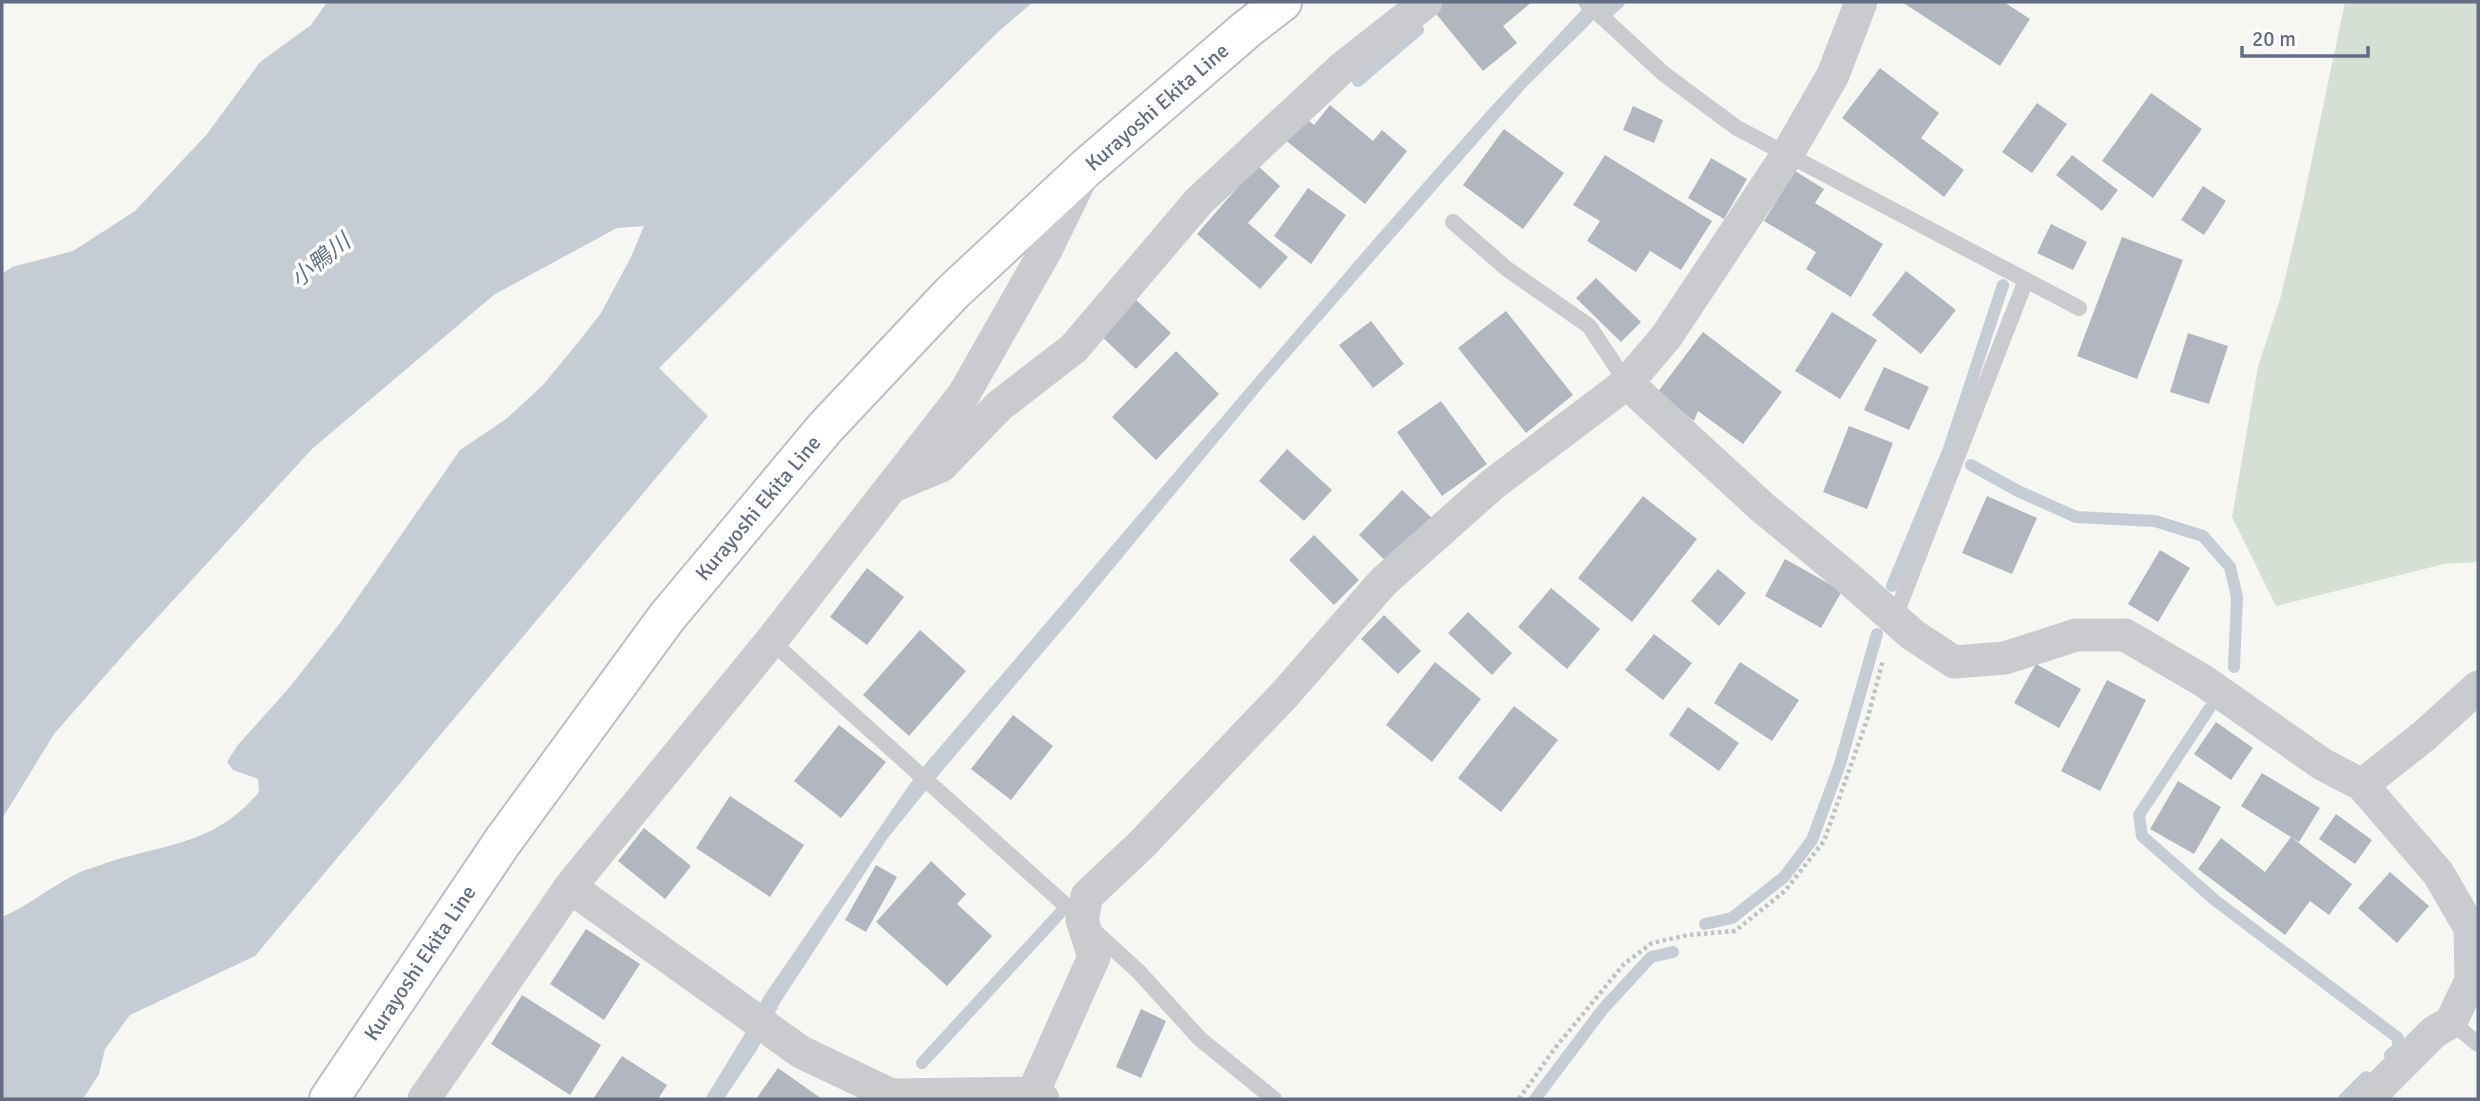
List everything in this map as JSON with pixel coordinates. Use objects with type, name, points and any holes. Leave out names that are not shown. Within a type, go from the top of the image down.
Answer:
[{"type":"main road","name":"Kurayoshi Ekita Line","points":[[329,1099],[503,841],[667,617],[825,428],[952,293],[1087,167],[1282,2]]},
{"type":"street","points":[[890,488],[941,466],[999,406],[1074,348],[1199,201],[1341,69],[1426,2]]},
{"type":"street","points":[[570,887],[801,1052],[891,1095],[1037,1097],[1094,957],[1082,920],[1087,896],[1142,845],[1285,694],[1383,582],[1493,484],[1627,383],[1666,337],[1787,155],[1833,75],[1861,2]]},
{"type":"street","points":[[424,1099],[570,887],[771,641],[964,394],[1046,250],[1087,167]]},
{"type":"street","points":[[1627,383],[1762,507],[1913,635],[1954,662],[2005,658],[2076,635],[2125,635],[2202,680],[2322,764],[2362,785],[2438,873],[2470,928],[2471,980],[2451,1022],[2434,1032],[2367,1099]]},
{"type":"street","points":[[2362,785],[2424,736],[2478,687]]},
{"type":"lane","points":[[1586,2],[1664,74],[1737,128],[2080,308]]},
{"type":"lane","points":[[1453,222],[1507,268],[1589,326],[1627,383]]},
{"type":"lane","points":[[1894,619],[2026,280]]},
{"type":"lane","points":[[771,641],[1138,971],[1200,1039],[1274,1099]]},
{"type":"lane","points":[[2451,1022],[2478,1044]]},
{"type":"path","points":[[1519,1099],[1555,1048],[1624,964],[1652,943],[1688,935],[1735,931],[1785,891],[1801,871],[1824,841],[1868,718],[1894,619]]},
{"type":"shaded area","points":[[2345,2],[2478,2],[2478,562],[2444,564],[2276,606],[2232,517],[2258,367],[2281,296]]},
{"type":"water","name":"小鴨川","points":[[327,2],[1033,2],[998,32],[659,368],[708,416],[255,956],[130,1015],[105,1049],[99,1074],[83,1099],[2,1099],[2,917],[80,872],[207,832],[225,823],[259,792],[258,779],[233,770],[227,762],[237,746],[289,688],[340,623],[460,450],[506,419],[543,385],[580,340],[601,313],[644,226],[617,228],[495,294],[312,449],[54,734],[2,819],[2,274],[12,267],[73,251],[135,211],[207,134],[260,62],[311,25]]},
{"type":"water","points":[[1589,2],[1610,2],[1527,86],[1268,381],[887,839],[780,1003],[757,1050],[724,1099],[705,1099],[764,996],[916,775],[1375,238],[1488,110]]},
{"type":"building","points":[[1441,2],[1532,2],[1503,26],[1517,43],[1483,71],[1432,9]]},
{"type":"building","points":[[1902,2],[2004,2],[2030,19],[2000,66]]},
{"type":"building","points":[[1880,68],[1939,113],[1921,138],[1964,170],[1944,197],[1842,118]]},
{"type":"building","points":[[2151,93],[2202,129],[2153,198],[2102,161]]},
{"type":"building","points":[[2037,103],[2067,124],[2032,173],[2002,152]]},
{"type":"building","points":[[1330,105],[1373,141],[1382,130],[1407,151],[1365,204],[1284,139],[1303,116],[1314,125]]},
{"type":"building","points":[[1633,106],[1663,120],[1654,143],[1623,130]]},
{"type":"building","points":[[1504,129],[1564,173],[1523,229],[1463,185]]},
{"type":"building","points":[[1605,155],[1712,221],[1681,270],[1650,251],[1636,272],[1587,241],[1600,221],[1573,205]]},
{"type":"building","points":[[2072,155],[2118,190],[2102,211],[2056,175]]},
{"type":"building","points":[[1711,158],[1747,179],[1724,219],[1688,198]]},
{"type":"building","points":[[1257,165],[1280,186],[1248,223],[1288,257],[1260,289],[1197,234]]},
{"type":"building","points":[[1795,171],[1824,189],[1815,203],[1883,244],[1851,297],[1806,269],[1816,252],[1764,221]]},
{"type":"building","points":[[2203,186],[2226,201],[2204,235],[2181,220]]},
{"type":"building","points":[[1308,188],[1346,215],[1311,264],[1274,236]]},
{"type":"building","points":[[2051,224],[2087,242],[2073,270],[2037,253]]},
{"type":"building","points":[[2122,237],[2183,260],[2137,379],[2077,356]]},
{"type":"building","points":[[1906,271],[1956,310],[1921,354],[1872,315]]},
{"type":"building","points":[[1596,278],[1641,322],[1621,342],[1576,298]]},
{"type":"building","points":[[1133,297],[1171,333],[1136,369],[1099,334]]},
{"type":"building","points":[[1506,311],[1573,395],[1526,433],[1458,348]]},
{"type":"building","points":[[1832,312],[1877,340],[1840,399],[1795,371]]},
{"type":"building","points":[[1371,321],[1404,364],[1373,388],[1339,345]]},
{"type":"building","points":[[1703,332],[1782,392],[1743,444],[1698,411],[1694,421],[1657,393]]},
{"type":"building","points":[[2188,333],[2228,346],[2209,404],[2170,392]]},
{"type":"building","points":[[1176,351],[1219,394],[1156,460],[1112,417]]},
{"type":"building","points":[[1884,367],[1929,387],[1909,430],[1864,410]]},
{"type":"building","points":[[1441,401],[1487,464],[1442,496],[1397,432]]},
{"type":"building","points":[[1849,426],[1893,443],[1867,509],[1823,492]]},
{"type":"building","points":[[1287,449],[1332,490],[1304,521],[1259,481]]},
{"type":"building","points":[[1402,490],[1434,520],[1391,566],[1359,535]]},
{"type":"building","points":[[1643,496],[1697,539],[1632,622],[1578,578]]},
{"type":"building","points":[[1987,496],[2037,518],[2012,574],[1962,553]]},
{"type":"building","points":[[1314,535],[1359,580],[1334,605],[1289,560]]},
{"type":"building","points":[[2160,550],[2190,568],[2158,622],[2128,604]]},
{"type":"building","points":[[1785,559],[1842,591],[1821,628],[1765,596]]},
{"type":"building","points":[[867,568],[904,597],[867,645],[830,617]]},
{"type":"building","points":[[1718,569],[1746,593],[1719,626],[1691,601]]},
{"type":"building","points":[[1551,588],[1600,629],[1567,669],[1518,627]]},
{"type":"building","points":[[1468,612],[1512,653],[1492,675],[1448,633]]},
{"type":"building","points":[[1384,615],[1421,651],[1398,674],[1361,639]]},
{"type":"building","points":[[920,630],[966,671],[909,736],[863,695]]},
{"type":"building","points":[[1654,634],[1692,663],[1663,700],[1625,670]]},
{"type":"building","points":[[1435,662],[1481,699],[1432,762],[1386,725]]},
{"type":"building","points":[[1740,662],[1799,700],[1772,741],[1714,703]]},
{"type":"building","points":[[2036,664],[2081,689],[2059,728],[2014,703]]},
{"type":"building","points":[[2107,680],[2146,700],[2100,791],[2061,771]]},
{"type":"building","points":[[1514,706],[1558,740],[1501,812],[1458,778]]},
{"type":"building","points":[[1688,707],[1739,743],[1719,771],[1669,735]]},
{"type":"building","points":[[1013,715],[1053,746],[1011,800],[971,769]]},
{"type":"building","points":[[2216,722],[2253,748],[2231,780],[2194,754]]},
{"type":"building","points":[[839,725],[886,762],[841,818],[794,781]]},
{"type":"building","points":[[2262,773],[2320,808],[2299,842],[2241,806]]},
{"type":"building","points":[[2178,781],[2221,807],[2194,854],[2150,829]]},
{"type":"building","points":[[730,796],[804,845],[770,897],[696,848]]},
{"type":"building","points":[[2336,814],[2372,840],[2355,864],[2319,839]]},
{"type":"building","points":[[644,828],[691,866],[665,899],[618,861]]},
{"type":"building","points":[[2291,837],[2352,884],[2329,915],[2310,901],[2285,935],[2198,869],[2221,838],[2265,872]]},
{"type":"building","points":[[931,861],[966,894],[957,904],[992,936],[947,986],[876,922]]},
{"type":"building","points":[[876,865],[897,877],[866,932],[845,920]]},
{"type":"building","points":[[2390,872],[2429,906],[2397,943],[2358,908]]},
{"type":"building","points":[[586,929],[640,964],[604,1020],[550,984]]},
{"type":"building","points":[[522,995],[601,1045],[570,1095],[491,1044]]},
{"type":"building","points":[[1141,1009],[1166,1021],[1141,1078],[1116,1067]]},
{"type":"building","points":[[622,1056],[667,1085],[658,1099],[593,1099]]},
{"type":"building","points":[[778,1068],[822,1099],[756,1099]]},
{"type":"waterway","points":[[1609,11],[1619,2]]},
{"type":"waterway","points":[[1358,81],[1418,30]]},
{"type":"waterway","points":[[1892,586],[1949,449],[2003,285]]},
{"type":"waterway","points":[[1971,465],[2018,491],[2076,517],[2155,521],[2203,536],[2230,567],[2237,597],[2234,667]]},
{"type":"waterway","points":[[1705,924],[1732,918],[1784,877],[1812,840],[1840,764],[1877,634]]},
{"type":"waterway","points":[[2209,709],[2139,815],[2142,836],[2216,901],[2398,1038],[2398,1048],[2390,1055]]},
{"type":"waterway","points":[[922,1063],[1061,912]]},
{"type":"waterway","points":[[1535,1099],[1603,1009],[1651,957],[1673,952]]},
{"type":"waterway","points":[[2344,1099],[2366,1077]]}]
